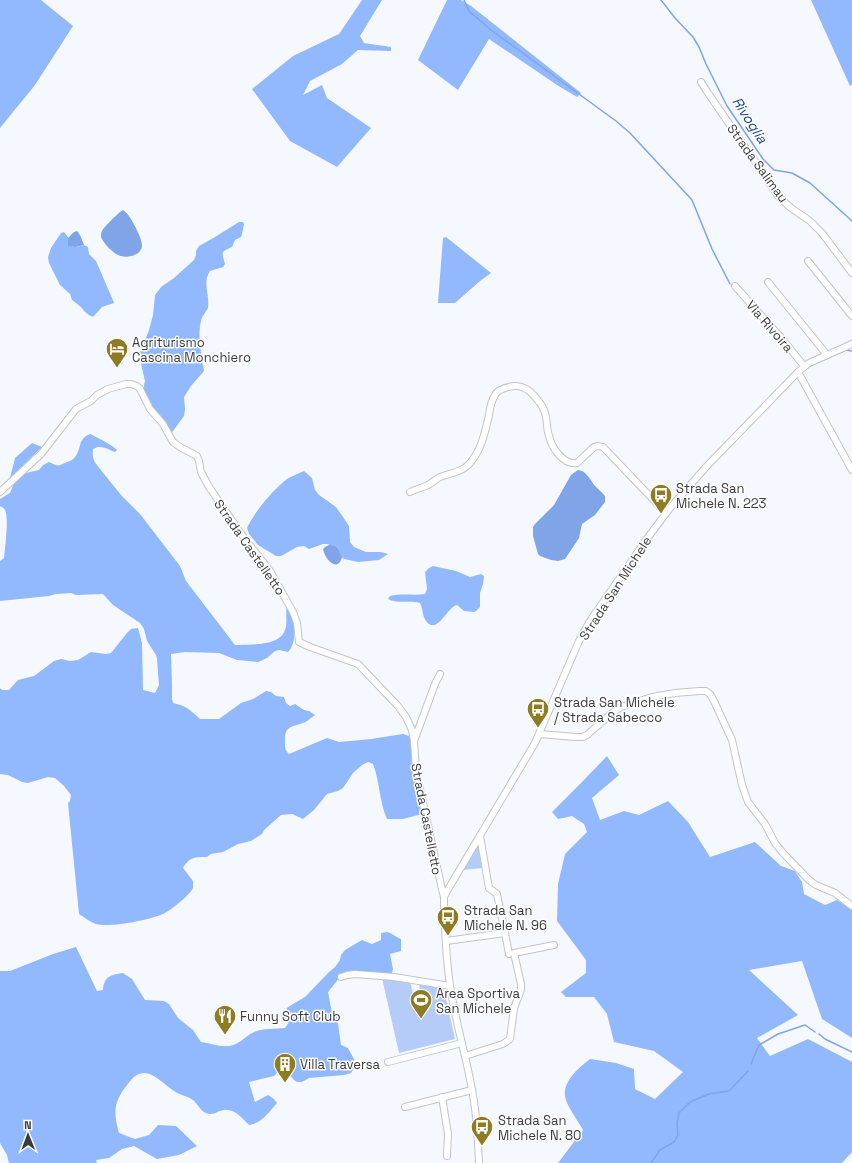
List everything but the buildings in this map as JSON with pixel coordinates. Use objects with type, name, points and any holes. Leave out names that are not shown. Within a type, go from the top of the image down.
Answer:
[{"type":"street","name":"Strada Salimau","points":[[701,82],[778,196],[791,208],[810,221],[822,233],[852,274]]},
{"type":"street","points":[[808,261],[852,316]]},
{"type":"street","points":[[768,282],[827,355]]},
{"type":"street","name":"Via Rivoira","points":[[735,286],[784,340],[804,366]]},
{"type":"street","name":"Strada San Michele","points":[[444,897],[535,743],[579,641],[590,621],[646,540],[666,513],[706,467],[804,366],[852,344]]},
{"type":"street","points":[[798,372],[852,470]]},
{"type":"street","name":"Strada Castelletto","points":[[0,492],[41,454],[76,409],[108,389],[131,384],[140,388],[148,405],[160,420],[173,442],[197,456],[201,472],[209,487],[242,535],[270,570],[296,619],[299,642],[361,666],[402,711],[409,723],[414,741],[416,771],[444,897]]},
{"type":"street","points":[[410,492],[428,485],[439,477],[463,469],[470,464],[481,446],[491,403],[495,394],[504,388],[520,386],[524,387],[536,398],[546,414],[551,441],[563,460],[573,464],[579,462],[594,447],[603,447],[666,513]]},
{"type":"street","name":"Strada Castelletto","points":[[414,741],[440,674]]},
{"type":"street","points":[[539,734],[583,737],[612,713],[626,705],[660,695],[706,691],[710,694],[714,701],[732,740],[742,785],[748,802],[765,824],[775,843],[809,880],[816,885],[835,893],[852,906]]},
{"type":"street","points":[[480,836],[489,888],[497,894],[509,954]]},
{"type":"street","points":[[444,897],[450,986],[472,1090],[477,1123],[479,1163]]},
{"type":"street","points":[[446,941],[505,933]]},
{"type":"street","points":[[465,1056],[503,1044],[510,1039],[514,1008],[521,990],[514,953],[554,945]]},
{"type":"street","points":[[342,978],[347,975],[356,974],[394,977],[450,986]]},
{"type":"street","points":[[388,1062],[462,1043]]},
{"type":"street","points":[[405,1107],[472,1090]]},
{"type":"street","points":[[442,1098],[448,1134],[447,1156]]},
{"type":"shaded area","points":[[0,0],[41,0],[73,26],[35,85],[0,128]]},
{"type":"shaded area","points":[[362,0],[382,0],[360,36],[364,43],[391,47],[391,51],[358,50],[342,64],[310,81],[303,95],[322,85],[327,98],[371,128],[337,167],[290,141],[252,89],[293,56],[339,34]]},
{"type":"shaded area","points":[[447,0],[461,0],[471,6],[581,93],[577,97],[489,39],[458,90],[418,60]]},
{"type":"shaded area","points":[[811,0],[852,0],[852,85],[850,86]]},
{"type":"shaded area","points":[[123,210],[129,216],[136,228],[142,244],[139,252],[129,257],[116,254],[106,245],[101,237],[101,232],[103,229]]},
{"type":"shaded area","points":[[239,222],[243,222],[244,224],[241,237],[235,240],[232,247],[224,251],[223,255],[225,264],[223,267],[210,271],[208,275],[206,284],[208,308],[203,316],[200,327],[200,346],[204,371],[184,397],[184,416],[170,435],[143,390],[145,381],[139,355],[153,315],[155,295],[161,287],[174,278],[194,260],[199,246]]},
{"type":"shaded area","points":[[77,231],[84,245],[75,247],[68,246],[68,238]]},
{"type":"shaded area","points":[[64,232],[72,247],[84,245],[88,247],[89,254],[96,261],[114,303],[102,307],[93,317],[72,300],[70,294],[60,285],[49,263],[48,257],[51,248],[61,233]]},
{"type":"shaded area","points":[[446,237],[491,273],[455,303],[438,303],[443,238]]},
{"type":"shaded area","points":[[90,434],[117,450],[115,452],[101,447],[93,449],[93,457],[96,464],[121,495],[140,514],[180,566],[186,581],[235,645],[265,643],[278,639],[286,627],[287,605],[293,618],[294,637],[288,652],[279,650],[275,651],[267,658],[258,662],[237,660],[219,653],[185,652],[171,654],[173,703],[188,709],[200,719],[219,719],[241,703],[253,699],[266,691],[271,692],[276,696],[284,697],[286,703],[290,706],[295,704],[315,715],[303,723],[291,727],[286,732],[285,747],[289,754],[327,738],[339,742],[403,734],[409,736],[412,742],[413,773],[422,814],[403,819],[387,819],[382,805],[373,764],[368,762],[353,773],[343,788],[327,794],[314,810],[303,819],[292,814],[281,815],[264,830],[262,834],[251,841],[238,844],[223,852],[211,854],[207,857],[190,860],[183,868],[193,881],[193,888],[180,902],[163,914],[139,921],[102,925],[89,921],[79,914],[68,803],[71,795],[55,778],[48,777],[28,783],[22,782],[8,775],[0,774],[0,688],[2,690],[9,690],[18,680],[34,676],[54,661],[61,659],[70,661],[78,660],[91,652],[106,654],[111,653],[131,629],[138,628],[142,643],[143,690],[155,693],[159,685],[157,659],[147,641],[144,629],[140,623],[113,605],[103,594],[56,594],[0,601],[0,561],[4,558],[7,526],[5,509],[0,506],[0,499],[10,493],[14,483],[26,473],[39,470],[43,465],[49,462],[59,465],[72,460],[77,454],[81,441]]},
{"type":"shaded area","points":[[32,443],[42,447],[10,478],[15,458]]},
{"type":"shaded area","points":[[578,470],[584,472],[605,496],[605,502],[595,515],[582,524],[579,538],[565,559],[558,561],[540,556],[538,554],[533,536],[533,527],[554,505],[571,475]]},
{"type":"shaded area","points":[[304,471],[312,478],[315,490],[319,495],[336,507],[349,526],[350,542],[354,547],[366,552],[381,552],[388,554],[379,560],[358,562],[344,559],[328,544],[323,544],[309,549],[304,546],[297,547],[281,556],[276,556],[258,545],[249,534],[247,528],[255,515],[264,502],[281,484],[287,479]]},
{"type":"shaded area","points":[[329,545],[337,547],[342,557],[338,564],[329,561],[324,553],[323,549]]},
{"type":"shaded area","points":[[433,566],[456,571],[470,577],[481,574],[484,576],[480,593],[480,607],[475,612],[464,611],[457,605],[453,607],[438,623],[430,625],[426,621],[420,603],[388,599],[390,596],[394,595],[425,594],[427,589],[425,572]]},
{"type":"shaded area","points":[[607,756],[619,775],[592,798],[600,820],[624,811],[639,815],[668,801],[688,822],[710,857],[755,842],[781,866],[795,871],[802,882],[804,894],[825,905],[837,900],[852,910],[852,1038],[822,1019],[802,961],[749,970],[798,1015],[757,1038],[770,1056],[808,1039],[852,1062],[852,1152],[842,1163],[558,1163],[583,1130],[567,1104],[565,1094],[566,1088],[571,1077],[590,1059],[616,1063],[634,1069],[635,1089],[655,1099],[683,1072],[654,1051],[614,1042],[607,1014],[594,997],[566,997],[561,992],[586,973],[586,960],[557,921],[558,884],[565,854],[587,832],[584,824],[572,816],[558,819],[552,812]]},
{"type":"shaded area","points":[[478,844],[483,868],[462,870]]},
{"type":"shaded area","points":[[387,932],[401,939],[401,951],[390,954],[393,969],[392,973],[340,977],[328,992],[332,1013],[337,1016],[341,1045],[348,1048],[354,1059],[355,1066],[351,1073],[309,1078],[302,1082],[297,1082],[285,1069],[280,1070],[274,1076],[249,1082],[255,1102],[268,1095],[277,1103],[261,1120],[249,1125],[238,1114],[228,1110],[208,1114],[189,1097],[169,1088],[150,1074],[140,1074],[131,1080],[120,1094],[116,1105],[115,1116],[119,1133],[135,1139],[149,1135],[158,1125],[176,1126],[197,1146],[179,1155],[157,1159],[134,1146],[122,1149],[109,1158],[96,1160],[97,1163],[9,1163],[7,1155],[0,1143],[0,971],[10,971],[53,954],[76,947],[97,991],[103,990],[105,982],[109,977],[123,973],[132,979],[145,1000],[164,1001],[169,1004],[178,1018],[193,1030],[201,1042],[229,1046],[236,1044],[258,1031],[265,1029],[285,1028],[289,1022],[281,1016],[288,1007],[305,997],[335,967],[345,950],[362,940],[372,944],[381,940],[381,933]]},
{"type":"shaded area","name":"Area Sportiva San Michele","points":[[382,978],[410,982],[415,1000],[421,999],[419,984],[442,988],[444,990],[455,1039],[399,1053]]},
{"type":"waterway","points":[[464,0],[469,11],[491,30],[616,121],[630,133],[692,200],[712,249],[730,284]]},
{"type":"waterway","name":"Rivoglia","points":[[661,0],[693,37],[727,106],[763,159],[774,170],[792,173],[810,183],[852,221]]},
{"type":"waterway","points":[[810,366],[846,350],[852,351]]},
{"type":"waterway","points":[[751,1064],[759,1045],[778,1034],[805,1025],[815,1032]]},
{"type":"waterway","points":[[819,1034],[825,1039],[852,1052]]},
{"type":"waterway","points":[[651,1163],[660,1150],[674,1142],[678,1135],[677,1123],[679,1113],[690,1102],[709,1094],[729,1091],[748,1071]]},
{"type":"place","name":"Agriturismo Cascina Monchiero","points":[[117,368]]},
{"type":"place","name":"Strada San Michele N. 223","points":[[661,514]]},
{"type":"place","name":"Strada San Michele / Strada Sabecco","points":[[538,728]]},
{"type":"place","name":"Strada San Michele N. 96","points":[[448,936]]},
{"type":"place","name":"Area Sportiva San Michele","points":[[421,1020]]},
{"type":"place","name":"Funny Soft Club","points":[[225,1036]]},
{"type":"place","name":"Villa Traversa","points":[[285,1084]]},
{"type":"place","name":"Strada San Michele N. 80","points":[[482,1146]]}]
